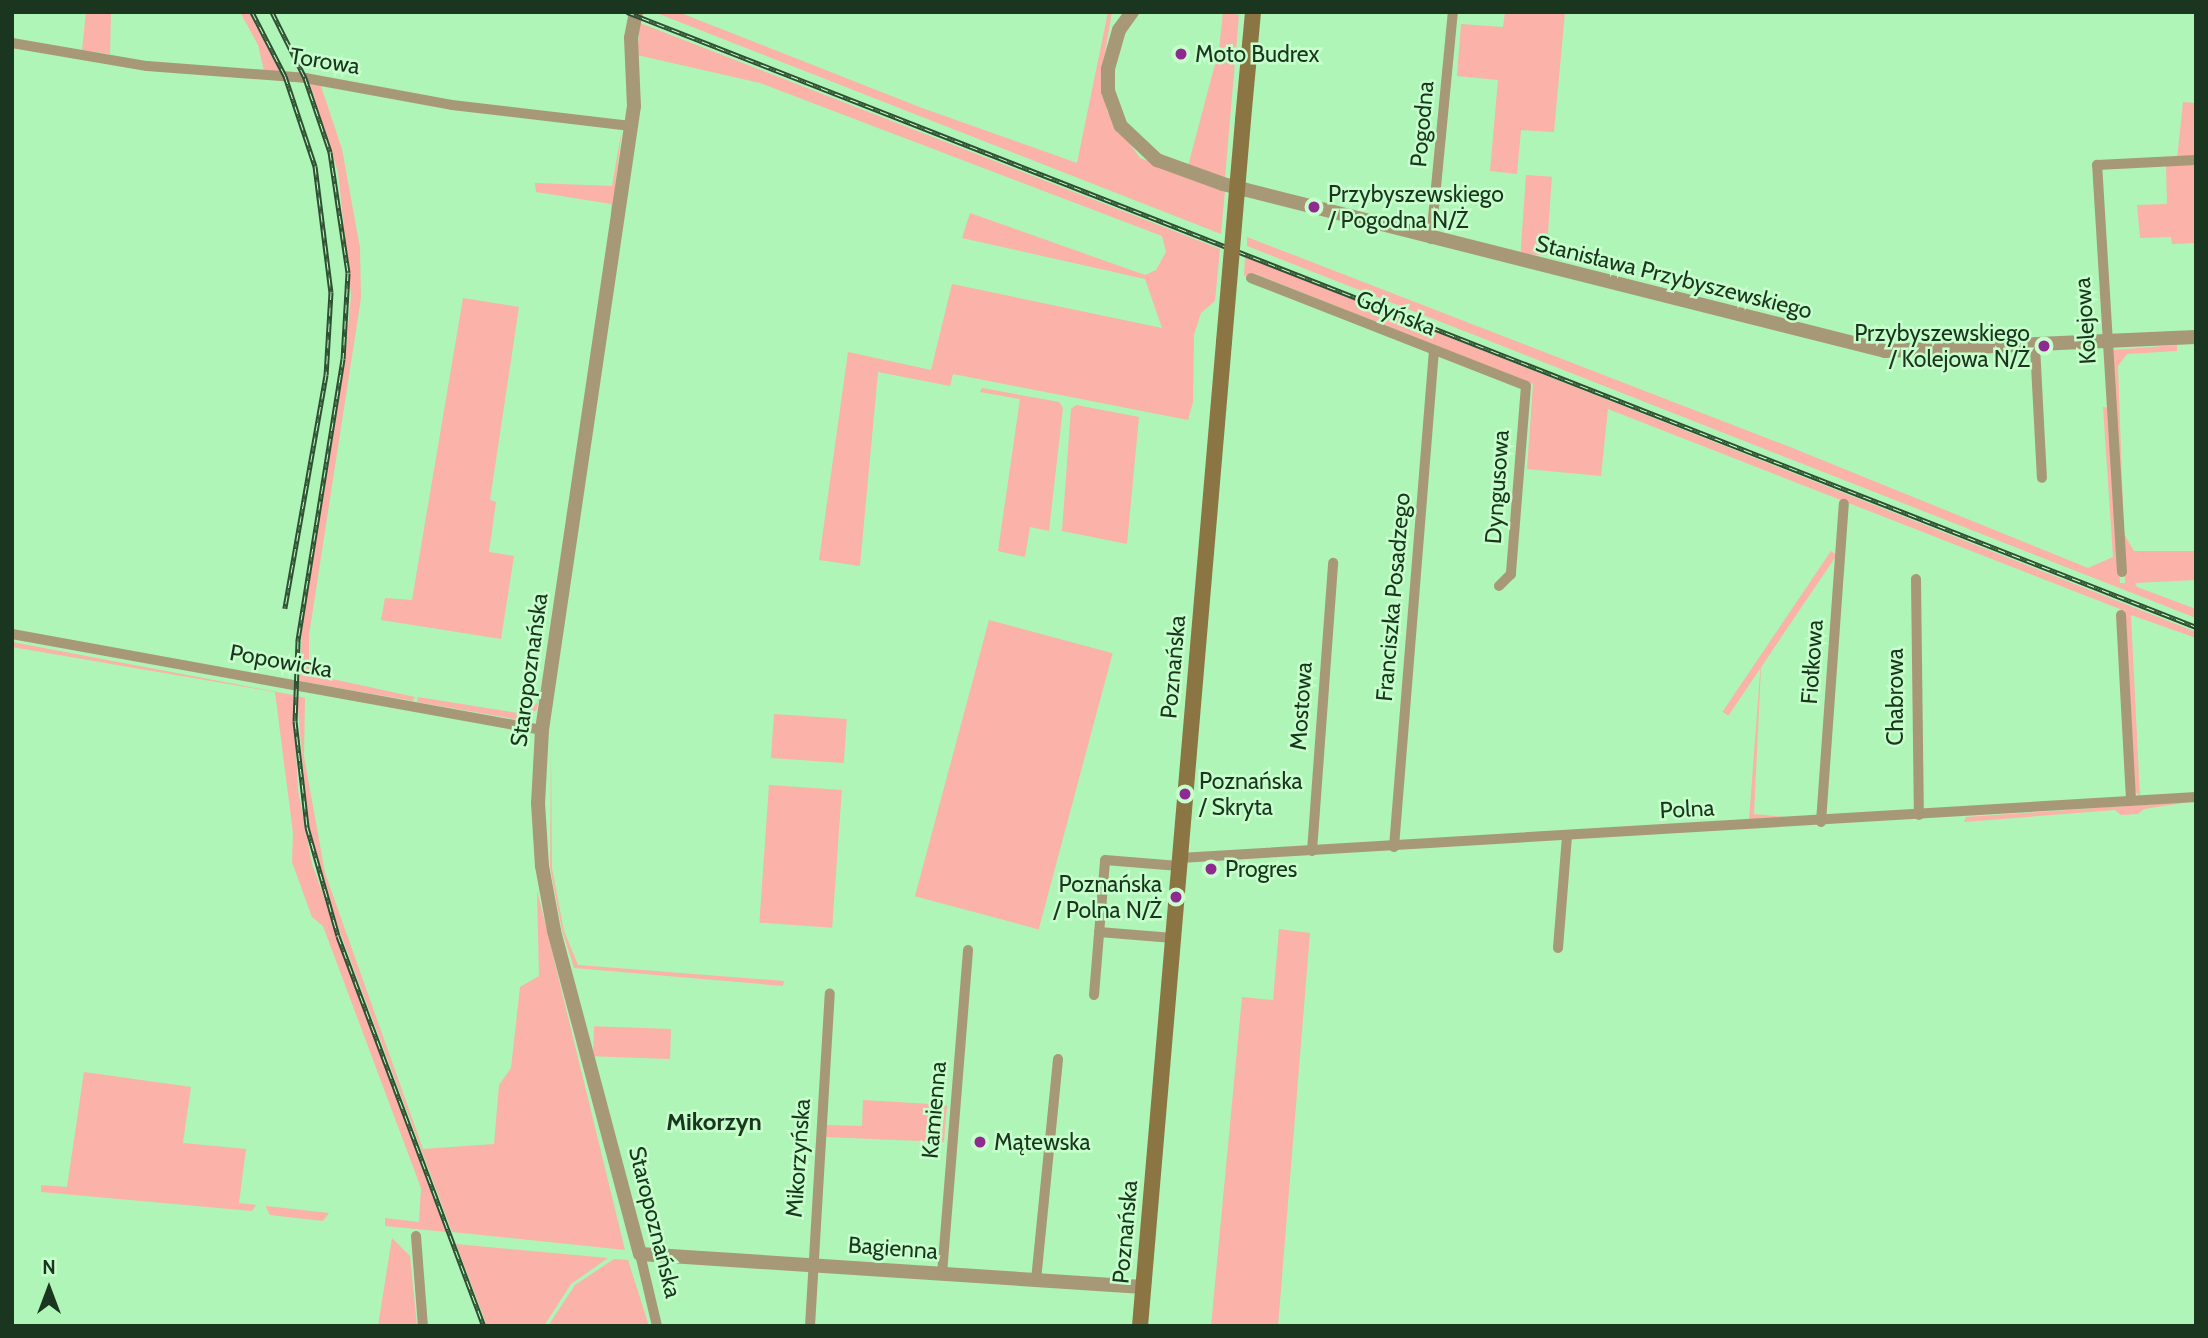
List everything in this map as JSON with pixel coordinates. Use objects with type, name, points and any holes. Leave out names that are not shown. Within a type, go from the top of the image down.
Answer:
[{"type":"main road","name":"Poznańska","points":[[1140,1326],[1253,12]]},
{"type":"street","name":"Staropoznańska","points":[[636,12],[631,38],[636,85],[631,126],[542,730],[538,803],[547,897],[657,1326]]},
{"type":"street","points":[[1111,49],[1117,12]]},
{"type":"street","name":"Stanisława Przybyszewskiego","points":[[1132,12],[1111,49],[1108,69],[1112,108],[1132,141],[1157,160],[1223,184],[1859,347],[1911,353],[2196,337]]},
{"type":"street","name":"Pogodna","points":[[1431,239],[1453,12]]},
{"type":"street","name":"Torowa","points":[[12,43],[147,66],[305,78],[452,105],[631,126]]},
{"type":"street","name":"Kolejowa","points":[[2122,572],[2097,165],[2196,160]]},
{"type":"street","name":"Gdyńska","points":[[1251,278],[1526,386]]},
{"type":"street","points":[[2035,346],[2042,478]]},
{"type":"street","name":"Franciszka Posadzego","points":[[1394,847],[1434,351]]},
{"type":"street","name":"Dyngusowa","points":[[1499,586],[1511,574],[1526,386]]},
{"type":"street","name":"Fiołkowa","points":[[1821,822],[1844,504]]},
{"type":"street","name":"Mostowa","points":[[1312,851],[1333,563]]},
{"type":"street","name":"Chabrowa","points":[[1916,579],[1919,815]]},
{"type":"street","points":[[2121,615],[2131,801]]},
{"type":"street","name":"Popowicka","points":[[12,634],[542,730]]},
{"type":"street","name":"Polna","points":[[1099,932],[1105,860],[1179,862],[1312,851],[2196,797]]},
{"type":"street","points":[[1558,948],[1567,837]]},
{"type":"street","points":[[1094,995],[1099,932],[1173,938]]},
{"type":"street","name":"Kamienna","points":[[942,1274],[968,950]]},
{"type":"street","name":"Mikorzyńska","points":[[810,1326],[830,993]]},
{"type":"street","points":[[1036,1280],[1058,1059]]},
{"type":"street","points":[[416,1236],[423,1326]]},
{"type":"street","name":"Bagienna","points":[[640,1254],[1143,1287]]},
{"type":"shaded area","points":[[86,12],[111,12],[110,54],[82,50]]},
{"type":"shaded area","points":[[240,12],[249,12],[282,73],[264,71],[258,45]]},
{"type":"shaded area","points":[[654,12],[678,12],[922,108],[1077,163],[1108,12],[1112,12],[1102,70],[1107,111],[1140,158],[1225,191],[1221,234]]},
{"type":"shaded area","points":[[1223,12],[1239,15],[1225,178],[1188,166],[1219,49]]},
{"type":"shaded area","points":[[1505,12],[1565,12],[1554,132],[1521,130],[1517,174],[1490,171],[1498,80],[1457,76],[1461,24],[1503,27]]},
{"type":"shaded area","points":[[640,23],[1220,249],[1215,301],[1201,313],[1194,335],[1193,402],[1188,420],[953,374],[950,386],[878,372],[860,566],[819,560],[848,352],[931,370],[952,284],[1162,328],[1145,279],[962,238],[970,213],[1145,275],[1156,270],[1166,252],[1162,236],[760,83],[637,55]]},
{"type":"shaded area","points":[[309,81],[320,83],[342,149],[360,248],[361,298],[309,635],[309,674],[415,697],[413,701],[299,681],[303,616],[345,359],[351,295],[338,172]]},
{"type":"shaded area","points":[[2183,102],[2196,103],[2196,156],[2177,159]]},
{"type":"shaded area","points":[[622,128],[611,224],[611,204],[536,192],[535,183],[612,186]]},
{"type":"shaded area","points":[[2196,164],[2196,243],[2172,244],[2171,237],[2140,238],[2137,205],[2167,204],[2166,166]]},
{"type":"shaded area","points":[[1526,175],[1552,177],[1546,256],[1520,254]]},
{"type":"shaded area","points":[[1247,237],[1790,447],[2088,568],[2113,557],[2103,407],[2109,408],[2120,583],[2125,583],[2112,350],[2177,345],[2177,351],[2127,354],[2118,366],[2124,534],[2134,551],[2196,551],[2196,580],[2135,583],[2137,587],[2196,609],[2196,618],[1247,246]]},
{"type":"shaded area","points":[[1245,257],[2196,632],[2196,638],[2131,615],[2140,797],[2133,789],[2125,611],[1608,409],[1601,476],[1527,469],[1533,384],[1253,273],[1244,276]]},
{"type":"shaded area","points":[[463,298],[519,307],[490,500],[496,502],[489,552],[514,556],[501,639],[381,620],[385,598],[412,600]]},
{"type":"shaded area","points":[[982,388],[1059,402],[1063,408],[1049,531],[1030,527],[1025,557],[998,551],[1020,399],[980,392]]},
{"type":"shaded area","points":[[1076,405],[1139,417],[1127,544],[1062,531],[1071,409]]},
{"type":"shaded area","points":[[1831,551],[1837,555],[1728,716],[1723,712]]},
{"type":"shaded area","points":[[989,620],[1113,653],[1039,929],[915,896]]},
{"type":"shaded area","points":[[12,642],[293,695],[298,790],[312,864],[447,1232],[385,1226],[385,1218],[419,1222],[421,1188],[323,926],[312,917],[292,862],[293,833],[275,692],[12,647]]},
{"type":"shaded area","points":[[1762,647],[1754,814],[1785,817],[1749,820]]},
{"type":"shaded area","points":[[541,680],[537,709],[525,721],[417,702],[418,697],[518,713],[537,703]]},
{"type":"shaded area","points":[[297,696],[305,698],[304,756],[325,873],[423,1149],[494,1144],[499,1085],[511,1068],[520,987],[539,976],[537,890],[625,1250],[452,1232],[328,900],[307,818]]},
{"type":"shaded area","points":[[774,714],[847,719],[844,763],[771,758]]},
{"type":"shaded area","points":[[551,743],[552,868],[564,931],[578,965],[784,981],[783,986],[574,968],[562,930],[550,867]]},
{"type":"shaded area","points":[[769,785],[842,790],[832,928],[759,923]]},
{"type":"shaded area","points":[[2196,801],[2144,809],[2138,814],[2121,815],[2115,810],[1964,822],[1966,817]]},
{"type":"shaded area","points":[[1279,929],[1310,933],[1278,1326],[1211,1326],[1242,997],[1273,1000]]},
{"type":"shaded area","points":[[594,1026],[671,1029],[670,1059],[593,1056]]},
{"type":"shaded area","points":[[84,1072],[191,1087],[183,1143],[246,1149],[239,1203],[256,1205],[252,1211],[41,1192],[41,1185],[67,1187]]},
{"type":"shaded area","points":[[863,1100],[947,1105],[944,1142],[825,1137],[826,1125],[862,1126]]},
{"type":"shaded area","points":[[266,1206],[329,1213],[323,1221],[270,1215]]},
{"type":"shaded area","points":[[392,1238],[410,1256],[417,1326],[378,1326]]},
{"type":"shaded area","points":[[456,1244],[608,1258],[571,1284],[544,1326],[487,1326]]},
{"type":"shaded area","points":[[614,1259],[628,1260],[649,1326],[548,1326],[575,1285]]},
{"type":"railway","points":[[252,12],[285,76],[315,166],[331,292],[326,375],[285,608]]},
{"type":"railway","points":[[272,12],[305,78],[330,152],[348,273],[343,359],[298,641],[295,721],[307,827],[338,936],[484,1326]]},
{"type":"railway","points":[[627,12],[2196,627]]},
{"type":"place","name":"Moto Budrex","points":[[1181,54]]},
{"type":"place","name":"Przybyszewskiego / Pogodna N/Ż","points":[[1314,207]]},
{"type":"place","name":"Przybyszewskiego / Kolejowa N/Ż","points":[[2044,346]]},
{"type":"place","name":"Poznańska / Skryta","points":[[1185,794]]},
{"type":"place","name":"Progres","points":[[1211,869]]},
{"type":"place","name":"Poznańska / Polna N/Ż","points":[[1176,897]]},
{"type":"place","name":"Mątewska","points":[[980,1142]]},
{"type":"district","name":"Mikorzyn","points":[[714,1122]]}]
